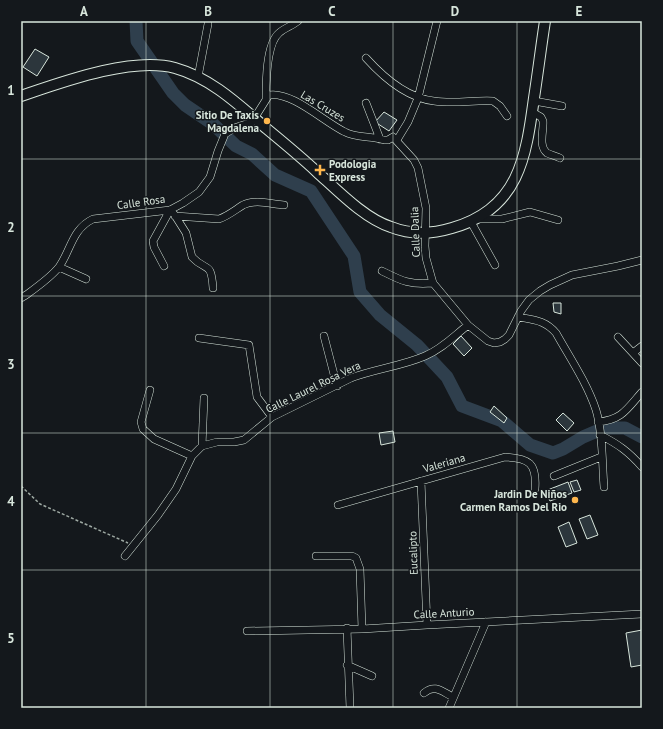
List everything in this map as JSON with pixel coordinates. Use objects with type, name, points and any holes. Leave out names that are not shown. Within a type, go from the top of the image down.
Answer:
[{"type":"main road","points":[[21,96],[57,84],[118,68],[163,65],[187,72],[198,77],[224,94],[346,198],[371,216],[390,227],[400,230],[425,233],[438,232],[475,220],[500,200],[514,181],[524,154],[534,101],[545,21]]},
{"type":"street","points":[[255,119],[266,100],[271,45],[280,32],[298,21]]},
{"type":"street","points":[[393,137],[397,140],[408,122],[418,98],[437,21]]},
{"type":"street","points":[[198,77],[208,24]]},
{"type":"street","points":[[366,58],[382,75],[418,98],[435,102],[493,101],[500,106],[507,116]]},
{"type":"street","name":"Las Cruzes","points":[[266,100],[269,95],[275,94],[285,96],[301,104],[329,124],[353,135],[388,140],[393,137]]},
{"type":"street","points":[[534,101],[562,106]]},
{"type":"street","points":[[366,103],[380,139]]},
{"type":"street","points":[[532,112],[541,117],[543,121],[542,143],[544,148],[547,152],[560,158]]},
{"type":"street","name":"Calle Rosa","points":[[21,298],[59,267],[76,233],[92,219],[172,213],[182,203],[199,192],[208,181],[214,168],[225,134],[234,128],[251,124],[255,119]]},
{"type":"street","name":"Calle Dalia","points":[[393,137],[414,160],[418,168],[426,208],[426,258],[432,283],[468,325],[488,341],[494,343],[506,339],[518,317]]},
{"type":"street","points":[[172,213],[219,219],[226,217],[244,205],[253,202],[284,205]]},
{"type":"street","points":[[495,265],[475,220],[502,219],[530,212],[558,220]]},
{"type":"street","points":[[164,266],[153,241],[172,213]]},
{"type":"street","points":[[172,213],[186,233],[192,258],[212,273],[213,288]]},
{"type":"street","points":[[604,487],[599,423],[596,410],[581,378],[556,333],[546,323],[518,317],[533,296],[560,280],[572,275],[642,260]]},
{"type":"street","points":[[59,267],[86,279]]},
{"type":"street","points":[[382,271],[402,281],[411,283],[432,283]]},
{"type":"street","name":"Calle Laurel Rosa Vera","points":[[202,446],[217,442],[234,442],[244,440],[272,417],[337,386],[363,374],[425,356],[442,346],[468,325]]},
{"type":"street","points":[[324,336],[337,386]]},
{"type":"street","points":[[618,337],[642,363]]},
{"type":"street","points":[[199,338],[249,344],[258,398],[272,417]]},
{"type":"street","points":[[633,353],[642,346]]},
{"type":"street","points":[[150,390],[141,422],[142,429],[154,439],[192,456]]},
{"type":"street","points":[[599,423],[617,419],[642,392]]},
{"type":"street","points":[[125,556],[158,515],[176,489],[192,456],[202,446],[204,398]]},
{"type":"street","points":[[600,435],[626,450],[642,467]]},
{"type":"street","name":"Valeriana","points":[[338,505],[505,457],[521,458],[531,464],[536,476],[535,489]]},
{"type":"street","points":[[554,476],[601,457]]},
{"type":"street","name":"Eucalipto","points":[[421,481],[427,624]]},
{"type":"street","points":[[316,556],[352,556],[356,558],[360,569],[362,629]]},
{"type":"street","name":"Calle Anturio","points":[[247,631],[347,628],[362,629],[427,624],[642,614]]},
{"type":"street","points":[[449,708],[452,697],[486,622]]},
{"type":"street","points":[[347,628],[347,665],[350,708]]},
{"type":"street","points":[[347,665],[372,676]]},
{"type":"street","points":[[424,693],[432,688],[452,697]]},
{"type":"path","points":[[21,486],[40,504],[133,545]]},
{"type":"building","points":[[35,49],[49,57],[37,76],[23,67]]},
{"type":"building","points":[[384,112],[397,120],[389,131],[375,122]]},
{"type":"building","points":[[553,303],[561,303],[561,314],[554,312]]},
{"type":"building","points":[[461,336],[472,348],[464,356],[453,344]]},
{"type":"building","points":[[494,406],[507,418],[504,423],[490,412]]},
{"type":"building","points":[[563,413],[574,423],[567,431],[556,420]]},
{"type":"building","points":[[393,431],[395,442],[381,445],[379,433]]},
{"type":"building","points":[[577,480],[581,490],[574,492],[570,482]]},
{"type":"building","points":[[568,482],[572,493],[550,501],[545,491]]},
{"type":"building","points":[[590,515],[598,535],[587,539],[579,519]]},
{"type":"building","points":[[569,522],[577,543],[566,547],[558,527]]},
{"type":"building","points":[[642,630],[642,665],[631,667],[626,633]]},
{"type":"waterway","points":[[136,21],[137,41],[173,93],[185,105],[213,124],[236,146],[252,154],[275,175],[311,191],[354,256],[360,292],[380,315],[417,345],[447,377],[462,406],[502,421],[530,445],[553,453],[604,428],[625,428],[642,437]]},
{"type":"place","name":"Sitio De Taxis Magdalena","points":[[267,121]]},
{"type":"place","name":"Podologia Express","points":[[320,170]]},
{"type":"place","name":"Jardin De Niños Carmen Ramos Del Rio","points":[[575,500]]}]
